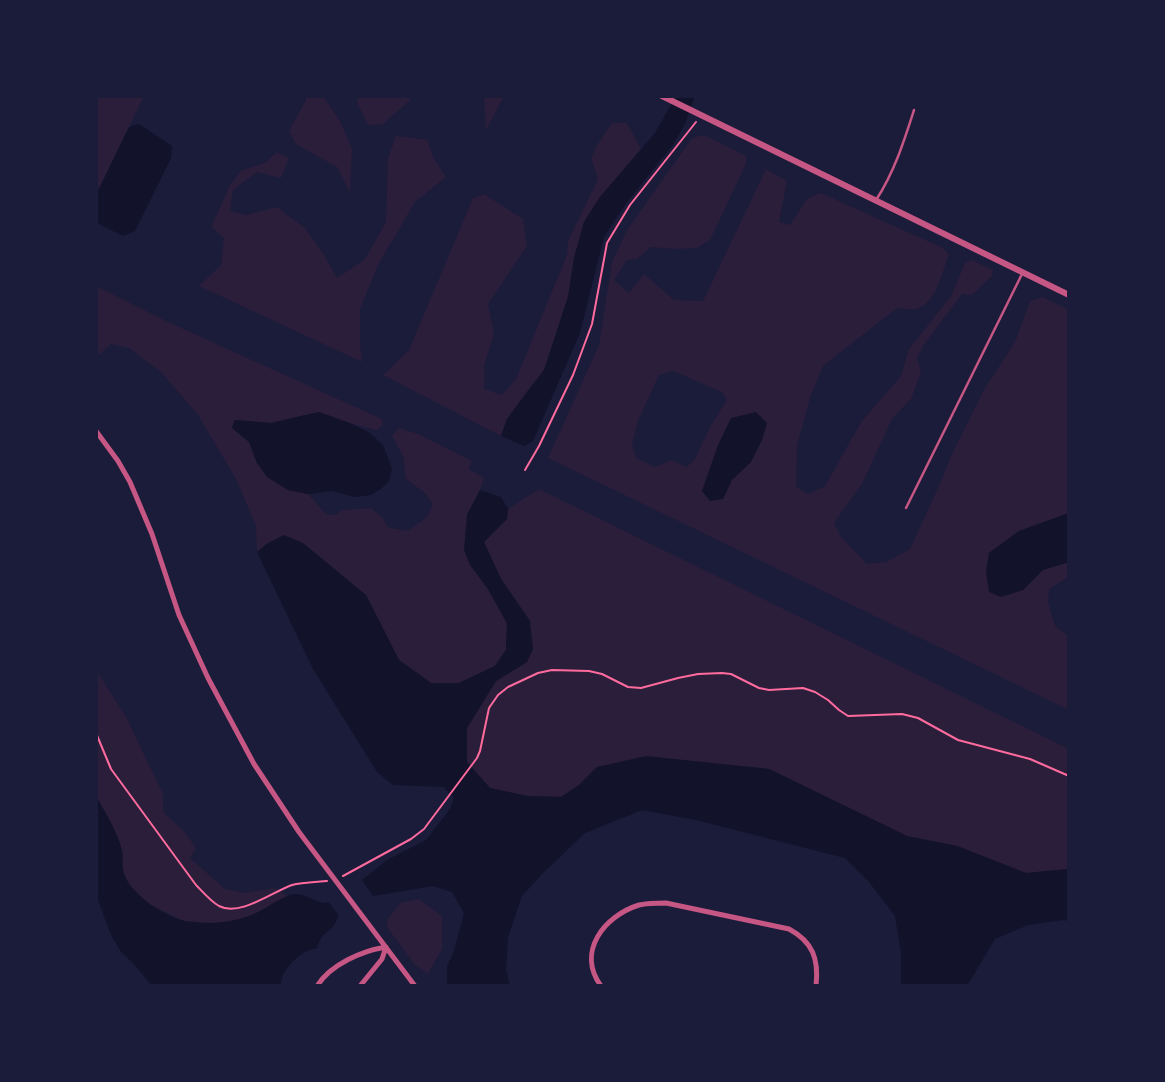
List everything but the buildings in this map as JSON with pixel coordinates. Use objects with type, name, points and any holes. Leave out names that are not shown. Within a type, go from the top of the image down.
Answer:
[{"type":"street","points":[[665,98],[1069,294]]},
{"type":"street","points":[[96,431],[118,461],[138,500],[152,534],[179,615],[254,764],[335,880],[415,986]]},
{"type":"street","points":[[601,986],[592,970],[591,964],[593,945],[600,934],[617,916],[628,909],[640,905],[660,903],[789,929],[805,941],[812,952],[818,972],[816,986]]},
{"type":"street","points":[[317,986],[323,977],[337,965],[369,950],[386,947]]},
{"type":"street","points":[[360,986],[382,959],[386,947]]},
{"type":"lane","points":[[876,201],[884,188],[903,144],[914,110]]},
{"type":"lane","points":[[906,508],[1023,272]]},
{"type":"path","points":[[525,470],[540,446],[569,384],[592,324],[607,242],[630,205],[700,116]]},
{"type":"path","points":[[96,733],[111,769],[196,885],[208,898],[219,906],[227,908],[244,906],[262,900],[293,885],[335,880],[411,839],[424,829],[473,764],[480,751],[490,708],[498,695],[508,687],[538,672],[552,670],[588,671],[602,674],[628,687],[641,688],[698,674],[731,674],[764,689],[802,688],[822,696],[848,716],[902,714],[918,718],[958,740],[1030,759],[1069,776]]},
{"type":"shaded area","points":[[96,96],[144,96],[96,195]]},
{"type":"shaded area","points":[[307,96],[323,96],[340,121],[352,149],[350,193],[337,167],[296,144],[289,131]]},
{"type":"shaded area","points":[[359,96],[412,96],[408,102],[383,124],[368,125],[357,102]]},
{"type":"shaded area","points":[[484,96],[504,96],[486,130]]},
{"type":"shaded area","points":[[676,96],[695,96],[684,126],[672,146],[624,206],[604,237],[580,333],[533,441],[524,446],[501,436],[507,419],[544,370],[568,297],[574,258],[584,222],[600,197],[655,133]]},
{"type":"shaded area","points":[[612,123],[627,123],[641,149],[600,197],[584,222],[574,258],[568,297],[544,370],[507,419],[501,436],[383,375],[409,350],[473,198],[484,194],[523,219],[527,246],[488,304],[494,334],[484,366],[484,389],[502,395],[516,379],[567,255],[568,241],[598,179],[591,159],[596,147]]},
{"type":"shaded area","points":[[139,124],[172,146],[171,158],[135,231],[123,236],[99,224],[96,220],[96,195],[129,127]]},
{"type":"shaded area","points":[[704,135],[746,156],[746,164],[710,240],[697,248],[651,247],[637,259],[627,260],[614,280],[629,293],[644,274],[674,300],[703,301],[766,169],[787,181],[779,222],[790,225],[807,199],[821,193],[943,248],[949,254],[939,284],[927,303],[915,309],[897,308],[823,366],[810,398],[797,446],[796,486],[808,494],[825,486],[861,422],[901,376],[909,349],[951,296],[965,263],[971,260],[993,270],[992,276],[972,295],[962,294],[923,346],[917,358],[921,372],[911,399],[892,419],[862,484],[834,523],[841,537],[867,564],[886,562],[910,549],[950,458],[985,388],[1015,342],[1030,301],[1043,297],[1069,310],[1069,513],[1019,531],[989,553],[1023,590],[1043,570],[1069,562],[1069,577],[1049,589],[1048,602],[1055,626],[1069,637],[1069,710],[548,458],[599,345],[612,262],[627,230],[692,138]],"holes":[[[673,371],[722,392],[727,400],[710,427],[695,459],[687,467],[671,460],[655,467],[636,458],[632,444],[638,421],[659,375]]]},
{"type":"shaded area","points":[[396,136],[427,140],[434,159],[446,177],[415,202],[378,265],[360,309],[362,362],[199,286],[221,265],[224,238],[211,227],[230,185],[242,170],[265,163],[277,152],[289,158],[281,178],[257,172],[233,190],[230,211],[246,215],[277,207],[305,228],[337,278],[365,259],[386,222],[388,158]]},
{"type":"shaded area","points":[[96,286],[168,322],[382,419],[383,425],[376,430],[352,424],[319,412],[271,423],[235,420],[232,428],[249,442],[257,463],[288,490],[308,494],[326,514],[335,515],[342,510],[371,508],[383,518],[387,527],[408,531],[427,517],[433,504],[425,493],[405,478],[404,458],[392,436],[399,428],[418,434],[472,461],[469,469],[484,478],[467,515],[470,565],[488,589],[507,624],[506,650],[495,666],[459,683],[431,683],[399,660],[366,595],[268,543],[257,552],[256,526],[236,479],[198,415],[161,372],[129,348],[111,344],[96,357]]},
{"type":"shaded area","points":[[319,412],[370,433],[383,445],[392,469],[389,481],[382,488],[371,495],[354,497],[333,491],[308,494],[288,490],[267,477],[257,463],[249,442],[232,428],[235,420],[271,423]]},
{"type":"shaded area","points":[[756,412],[767,423],[762,440],[751,462],[732,480],[723,499],[710,501],[702,491],[718,445],[731,418]]},
{"type":"shaded area","points":[[539,489],[1069,749],[1069,869],[1026,873],[957,846],[907,836],[769,769],[745,766],[597,767],[579,785],[561,797],[527,796],[490,788],[467,762],[467,728],[496,681],[527,662],[530,621],[501,579],[484,542],[507,519],[508,509]]},
{"type":"shaded area","points":[[480,490],[501,497],[508,509],[507,519],[484,542],[501,579],[530,621],[533,649],[527,662],[496,681],[467,728],[467,762],[490,788],[527,796],[561,797],[579,785],[597,767],[646,756],[769,769],[907,836],[957,846],[1026,873],[1069,869],[1069,921],[1063,920],[1028,925],[995,939],[967,986],[901,986],[901,953],[895,916],[869,882],[845,858],[696,820],[642,810],[585,833],[522,896],[508,937],[506,970],[510,986],[447,986],[447,967],[454,951],[464,913],[452,892],[433,886],[373,896],[362,880],[387,860],[426,840],[450,809],[454,798],[444,787],[393,785],[377,772],[313,669],[257,552],[268,543],[284,535],[303,543],[366,595],[399,660],[431,683],[459,683],[495,666],[506,650],[507,623],[488,589],[470,565],[464,550],[467,515]]},
{"type":"shaded area","points":[[1069,513],[1069,562],[1043,570],[1023,590],[1001,597],[989,592],[986,571],[989,553],[1019,531]]},
{"type":"shaded area","points":[[96,670],[126,717],[163,794],[163,812],[184,831],[196,848],[190,858],[225,889],[245,893],[274,888],[287,896],[251,916],[230,922],[214,923],[184,921],[149,904],[131,887],[122,868],[123,853],[120,844],[96,796]]},
{"type":"shaded area","points":[[96,796],[119,840],[124,873],[129,884],[151,905],[168,915],[193,922],[226,922],[254,914],[285,897],[296,894],[320,902],[329,902],[338,915],[337,920],[332,928],[322,937],[317,948],[306,951],[292,962],[285,971],[281,986],[152,986],[121,952],[111,935],[96,895]]},
{"type":"shaded area","points":[[419,899],[442,916],[442,949],[428,974],[415,965],[387,927],[388,919],[400,903]]}]
